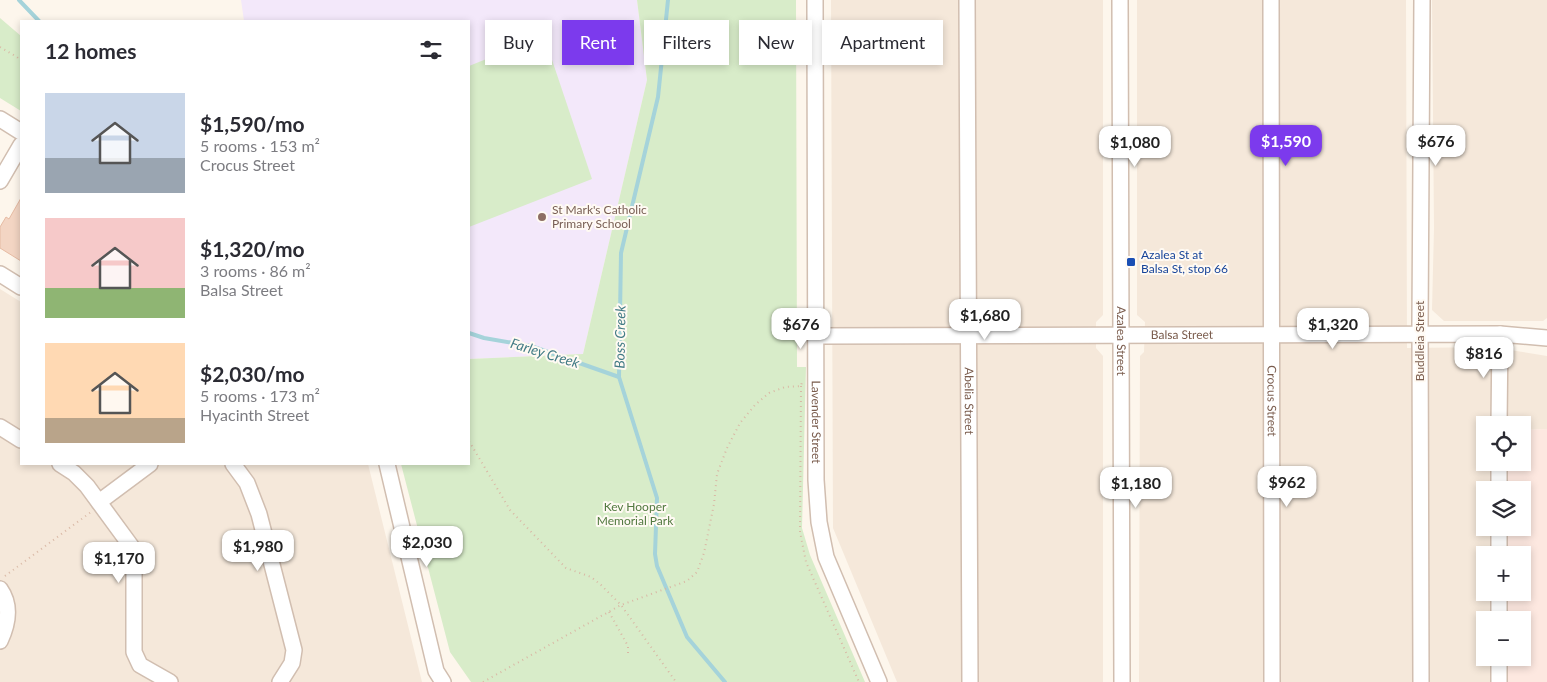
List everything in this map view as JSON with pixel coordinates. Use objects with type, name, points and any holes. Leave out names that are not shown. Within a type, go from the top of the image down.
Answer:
[{"type":"street","name":"Lavender Street","points":[[815,0],[816,480],[818,522],[826,557],[879,682]]},
{"type":"street","name":"Abelia Street","points":[[967,0],[970,335],[970,682]]},
{"type":"street","name":"Azalea Street","points":[[1120,0],[1122,682]]},
{"type":"street","name":"Crocus Street","points":[[1271,0],[1272,682]]},
{"type":"street","name":"Buddleia Street","points":[[1421,682],[1420,334],[1422,0]]},
{"type":"street","points":[[0,119],[20,131]]},
{"type":"street","points":[[0,181],[20,147]]},
{"type":"street","points":[[0,274],[20,286]]},
{"type":"street","name":"Balsa Street","points":[[816,336],[1500,334],[1547,338]]},
{"type":"street","points":[[1499,416],[1500,334]]},
{"type":"street","points":[[0,427],[20,439]]},
{"type":"street","points":[[62,465],[88,486],[131,546],[134,560],[134,652],[140,665],[170,682]]},
{"type":"street","points":[[99,502],[149,465]]},
{"type":"street","points":[[234,465],[247,483],[258,514],[294,650],[292,663],[280,682]]},
{"type":"street","points":[[387,465],[436,671],[443,682]]},
{"type":"street","points":[[0,589],[5,596],[8,613],[5,632],[0,641]]},
{"type":"street","points":[[1499,666],[1499,682]]},
{"type":"path","points":[[0,47],[20,60]]},
{"type":"path","points":[[483,682],[621,605],[676,586],[687,581],[698,572],[702,563],[714,504],[717,474],[727,448],[740,423],[755,405],[769,393],[784,387],[801,386],[802,376]]},
{"type":"path","points":[[470,443],[510,510],[566,568],[590,577],[621,605],[676,682]]},
{"type":"path","points":[[0,578],[6,576],[89,515],[99,502]]},
{"type":"path","points":[[609,612],[628,646],[628,653]]},
{"type":"shaded area","name":"St Mark's Catholic Primary School","points":[[241,0],[637,0],[647,80],[583,354],[470,359],[470,20],[244,20]]},
{"type":"shaded area","points":[[831,0],[1103,0],[1103,315],[1096,322],[1096,348],[1103,356],[1103,682],[897,682],[833,528],[831,65],[943,65],[943,20],[831,20]]},
{"type":"shaded area","points":[[1137,0],[1406,0],[1407,348],[1495,347],[1495,416],[1476,416],[1476,471],[1495,471],[1495,481],[1476,481],[1476,536],[1495,536],[1495,546],[1476,546],[1476,601],[1495,601],[1495,611],[1476,611],[1476,666],[1495,666],[1495,682],[1139,682],[1140,356],[1144,352],[1145,322],[1137,315]]},
{"type":"shaded area","points":[[1432,0],[1547,0],[1547,318],[1543,321],[1444,321],[1432,310],[1434,228]]},
{"type":"shaded area","points":[[0,289],[20,301],[20,465],[368,465],[422,682],[0,682]]},
{"type":"shaded area","points":[[1510,350],[1547,356],[1547,429],[1531,430],[1531,416],[1506,416],[1506,354]]},
{"type":"shaded area","points":[[1547,429],[1547,682],[1505,682],[1506,666],[1531,666],[1531,611],[1506,611],[1506,601],[1531,601],[1531,546],[1506,546],[1506,536],[1531,536],[1531,481],[1506,481],[1506,471],[1531,471],[1531,430]]},
{"type":"green space","name":"Kev Hooper Memorial Park","points":[[637,0],[796,0],[796,20],[739,20],[739,65],[796,65],[797,367],[806,367],[802,528],[810,555],[865,682],[471,682],[450,652],[401,465],[470,465],[470,359],[583,354],[647,80],[645,65],[729,65],[729,20],[644,20],[644,56]]},
{"type":"green space","points":[[0,18],[20,35],[20,110],[0,98]]},
{"type":"green space","points":[[485,60],[485,65],[552,65],[552,60],[592,179],[470,227],[470,66]]},
{"type":"building","points":[[20,200],[20,260],[0,248],[0,227],[6,217],[9,219]]},
{"type":"waterway","name":"Farley Creek","points":[[19,0],[38,20]]},
{"type":"waterway","name":"Boss Creek","points":[[668,0],[658,97],[621,253],[619,377],[657,498],[655,554],[657,566],[687,637],[725,682]]},
{"type":"waterway","name":"Farley Creek","points":[[470,333],[484,338],[531,346],[619,377]]},
{"type":"place","name":"St Mark's Catholic Primary School","points":[[542,217]]},
{"type":"place","name":"Azalea St at Balsa St, stop 66","points":[[1131,262]]}]
